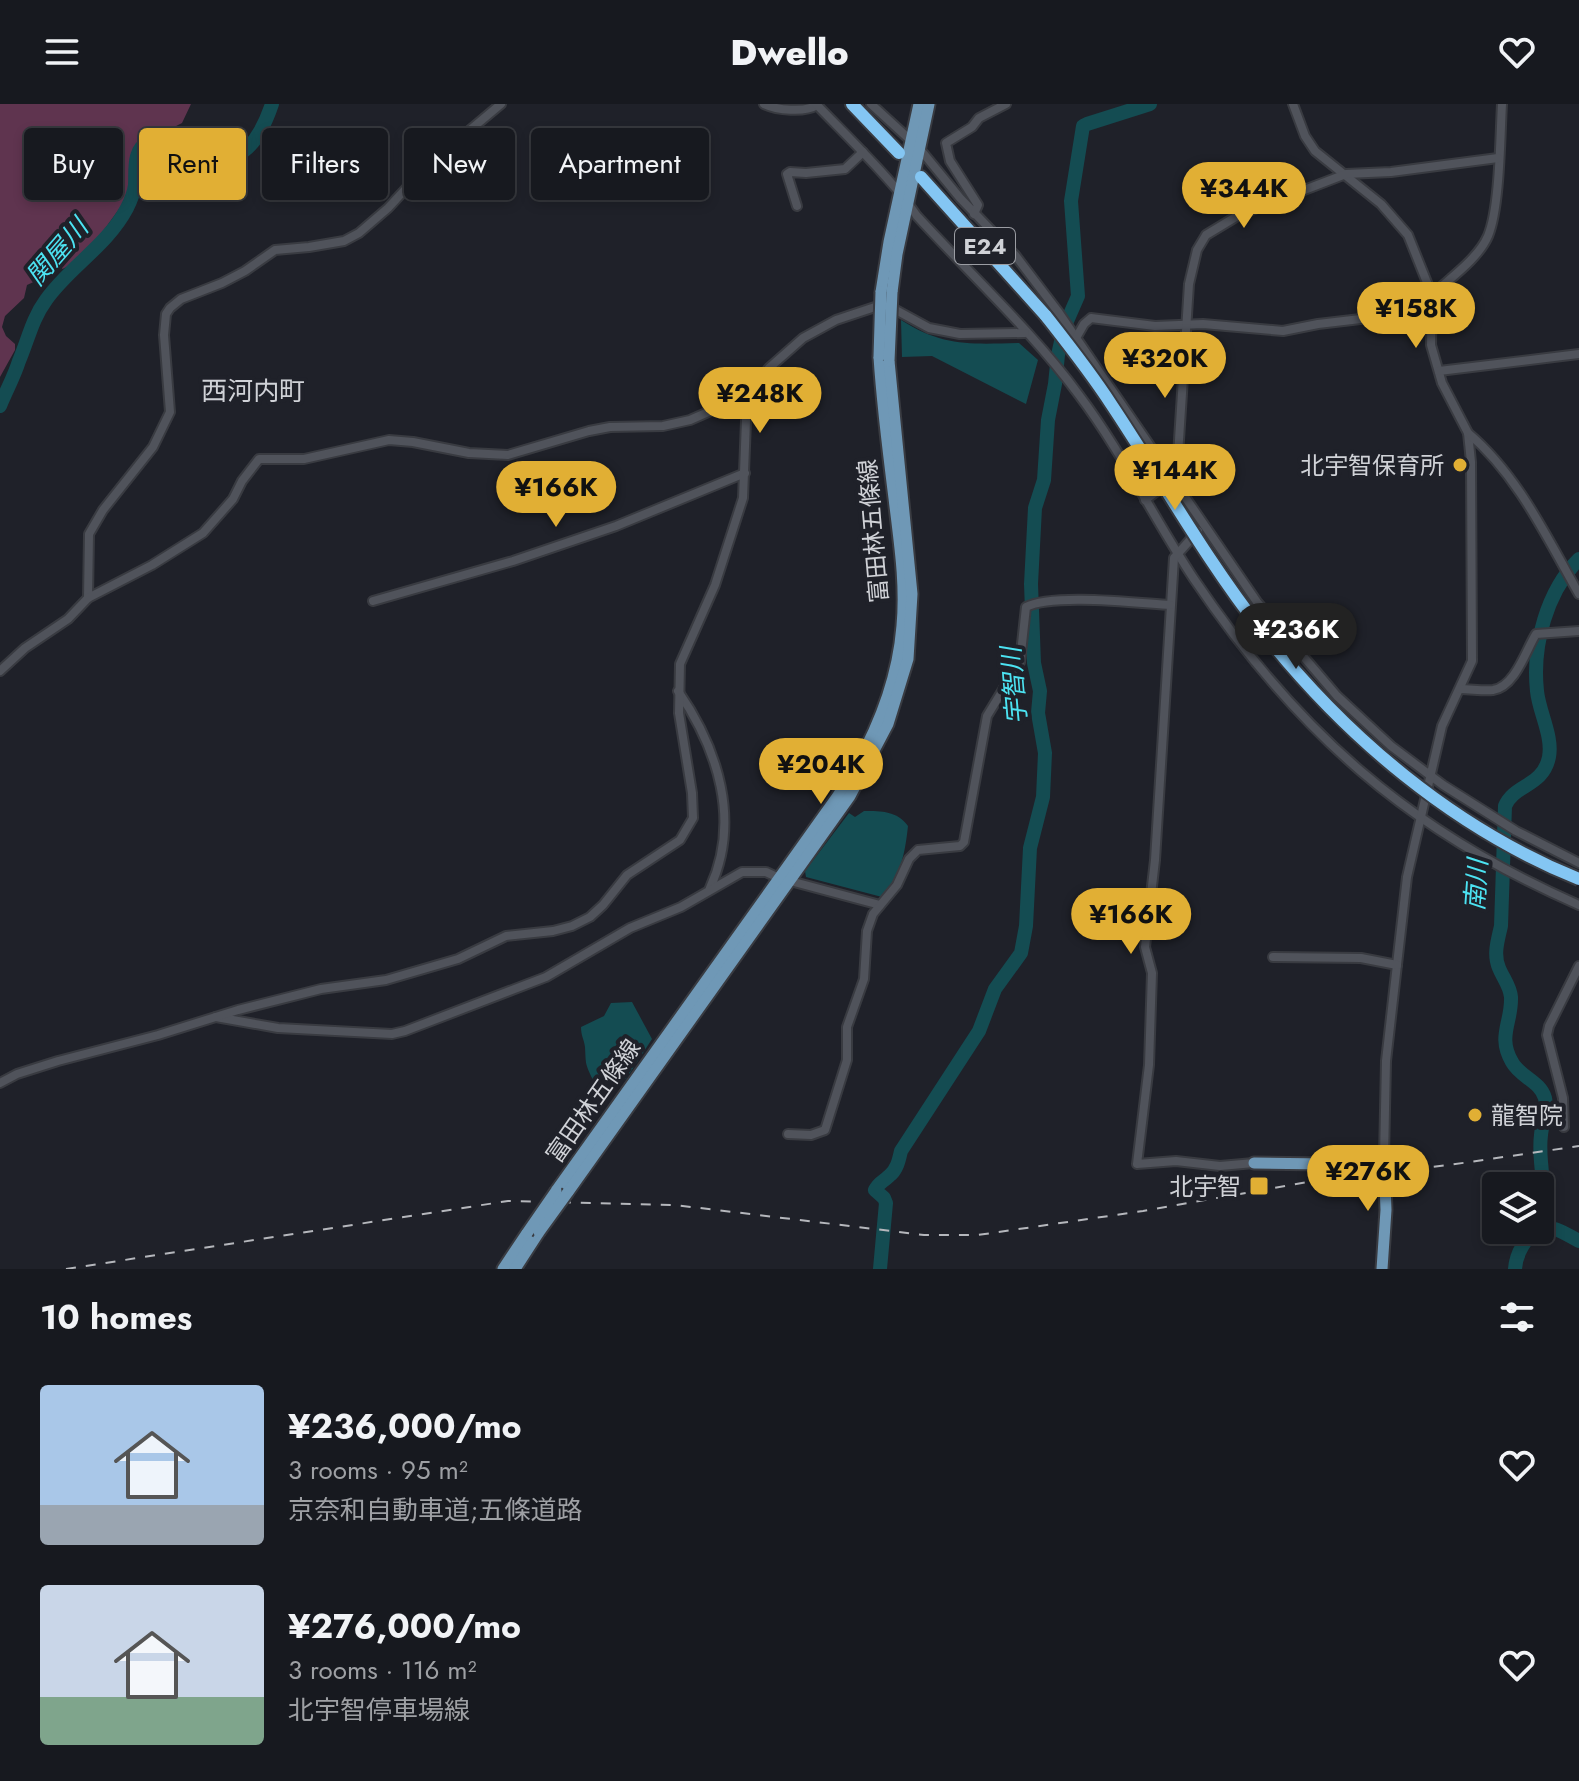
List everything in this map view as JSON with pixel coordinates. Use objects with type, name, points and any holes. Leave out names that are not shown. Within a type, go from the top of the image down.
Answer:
[{"type":"highway","points":[[852,104],[899,153]]},
{"type":"highway","name":"E24","points":[[921,177],[1053,314],[1228,584],[1270,641],[1333,713],[1370,747],[1445,806],[1526,855],[1579,879]]},
{"type":"main road","name":"富田林五條線","points":[[886,292],[908,204],[919,104]]},
{"type":"main road","name":"富田林五條線","points":[[503,1269],[533,1233],[784,880],[851,776],[890,690],[898,658],[904,592],[884,359],[886,292],[900,193],[929,104]]},
{"type":"main road","points":[[1254,1163],[1324,1164],[1384,1158],[1386,1210],[1382,1269]]},
{"type":"main road","name":"富田林五條線","points":[[515,1269],[533,1233]]},
{"type":"street","points":[[88,598],[89,534],[103,510],[153,447],[170,412],[164,335],[166,314],[170,308],[181,299],[245,271],[275,250],[344,241],[359,233],[388,208],[427,166],[501,104]]},
{"type":"street","points":[[764,104],[773,108],[808,110],[816,104],[1048,357],[1082,398],[1222,619],[1273,686],[1359,772],[1420,819],[1491,863],[1579,905]]},
{"type":"street","points":[[871,104],[915,143],[974,214],[1015,255],[1053,314],[1076,338],[1281,633],[1337,696],[1391,746],[1457,794],[1516,831],[1579,863]]},
{"type":"street","points":[[974,214],[978,205],[950,161],[946,143],[972,127],[979,118],[1006,104]]},
{"type":"street","points":[[1293,104],[1305,136],[1315,151],[1381,204],[1408,235],[1432,295],[1431,345],[1439,371],[1468,433],[1471,462],[1472,661],[1442,726],[1407,877],[1386,1061],[1384,1158]]},
{"type":"street","points":[[1432,295],[1474,256],[1488,236],[1494,211],[1502,104]]},
{"type":"street","points":[[797,206],[787,174],[845,169],[863,152]]},
{"type":"street","points":[[1145,500],[1172,480],[1177,471],[1189,284],[1197,250],[1206,235],[1239,215],[1346,174],[1391,172],[1498,158]]},
{"type":"street","points":[[0,671],[25,648],[68,619],[88,598],[152,565],[203,533],[233,499],[254,463],[265,457],[304,459],[389,440],[469,453],[508,455],[589,431],[677,423],[747,395],[782,355],[803,338],[836,320],[875,307],[894,309],[929,328],[960,334],[1025,333]]},
{"type":"street","points":[[1076,338],[1091,318],[1141,325],[1203,324],[1283,331],[1369,318],[1431,324]]},
{"type":"street","points":[[1439,371],[1579,354]]},
{"type":"street","points":[[1082,398],[1111,387]]},
{"type":"street","points":[[0,1083],[58,1061],[215,1017],[321,989],[386,980],[458,959],[506,936],[553,931],[590,917],[627,875],[680,840],[693,818],[679,713],[680,664],[719,575],[743,498],[747,395]]},
{"type":"street","points":[[1468,433],[1488,450],[1508,475],[1579,594]]},
{"type":"street","points":[[373,601],[513,561],[616,526],[745,473]]},
{"type":"street","points":[[1204,525],[1174,558],[1155,860],[1145,947],[1152,973],[1149,1065],[1137,1164],[1176,1161],[1220,1166],[1254,1163]]},
{"type":"street","points":[[788,1134],[811,1135],[825,1130],[847,1060],[847,1027],[864,979],[867,931],[880,905],[897,885],[909,859],[918,850],[960,846],[964,842],[987,716],[1020,662],[1026,607],[1038,602],[1058,601],[1170,605]]},
{"type":"street","points":[[1460,689],[1497,690],[1517,669],[1536,634],[1579,631]]},
{"type":"street","points":[[678,690],[705,733],[724,800],[723,849],[709,890]]},
{"type":"street","points":[[215,1017],[278,1028],[392,1034],[405,1031],[546,977],[630,928],[681,907],[742,872],[766,872],[784,880],[880,905]]},
{"type":"street","points":[[1273,957],[1361,958],[1397,965]]},
{"type":"street","points":[[1564,1127],[1563,1098],[1547,1035],[1579,966]]},
{"type":"shaded area","points":[[0,104],[191,104],[182,123],[172,128],[139,128],[139,145],[132,160],[127,198],[96,241],[69,266],[27,285],[24,298],[5,316],[2,327],[15,344],[15,350],[0,377]]},
{"type":"water","points":[[901,320],[930,335],[958,342],[1019,343],[1038,360],[1026,404],[932,356],[902,357]]},
{"type":"water","points":[[864,811],[894,815],[908,826],[901,864],[894,881],[882,897],[806,877],[805,871],[849,813],[855,817]]},
{"type":"water","points":[[632,1002],[652,1039],[626,1079],[593,1080],[586,1064],[581,1027],[604,1016],[611,1003]]},
{"type":"waterway","name":"関屋川","points":[[0,406],[41,307],[55,288],[109,234],[127,208],[134,188],[137,155],[144,145],[161,140],[195,154],[238,154],[255,139],[272,104]]},
{"type":"waterway","name":"宇智川","points":[[880,1269],[886,1203],[875,1190],[894,1171],[901,1151],[979,1031],[995,989],[1021,953],[1026,926],[1030,848],[1043,797],[1045,753],[1038,713],[1040,691],[1034,663],[1031,584],[1035,508],[1044,480],[1048,420],[1058,355],[1064,328],[1078,296],[1071,201],[1083,126],[1150,104]]},
{"type":"waterway","name":"南川","points":[[1542,1172],[1540,1146],[1545,1098],[1539,1087],[1516,1067],[1508,1053],[1505,1037],[1511,997],[1497,963],[1496,952],[1501,926],[1505,806],[1515,793],[1541,774],[1549,757],[1549,741],[1537,691],[1540,637],[1550,603],[1579,559]]},
{"type":"waterway","points":[[1554,1229],[1579,1241]]},
{"type":"waterway","points":[[1515,1269],[1524,1244]]},
{"type":"railway","points":[[66,1269],[508,1201],[675,1205],[924,1235],[978,1235],[1143,1211],[1319,1180],[1579,1146]]},
{"type":"place","name":"北宇智保育所","points":[[1460,465]]},
{"type":"place","name":"龍智院","points":[[1475,1115]]},
{"type":"place","name":"北宇智","points":[[1259,1186]]},
{"type":"district","name":"西河内町","points":[[253,391]]}]
